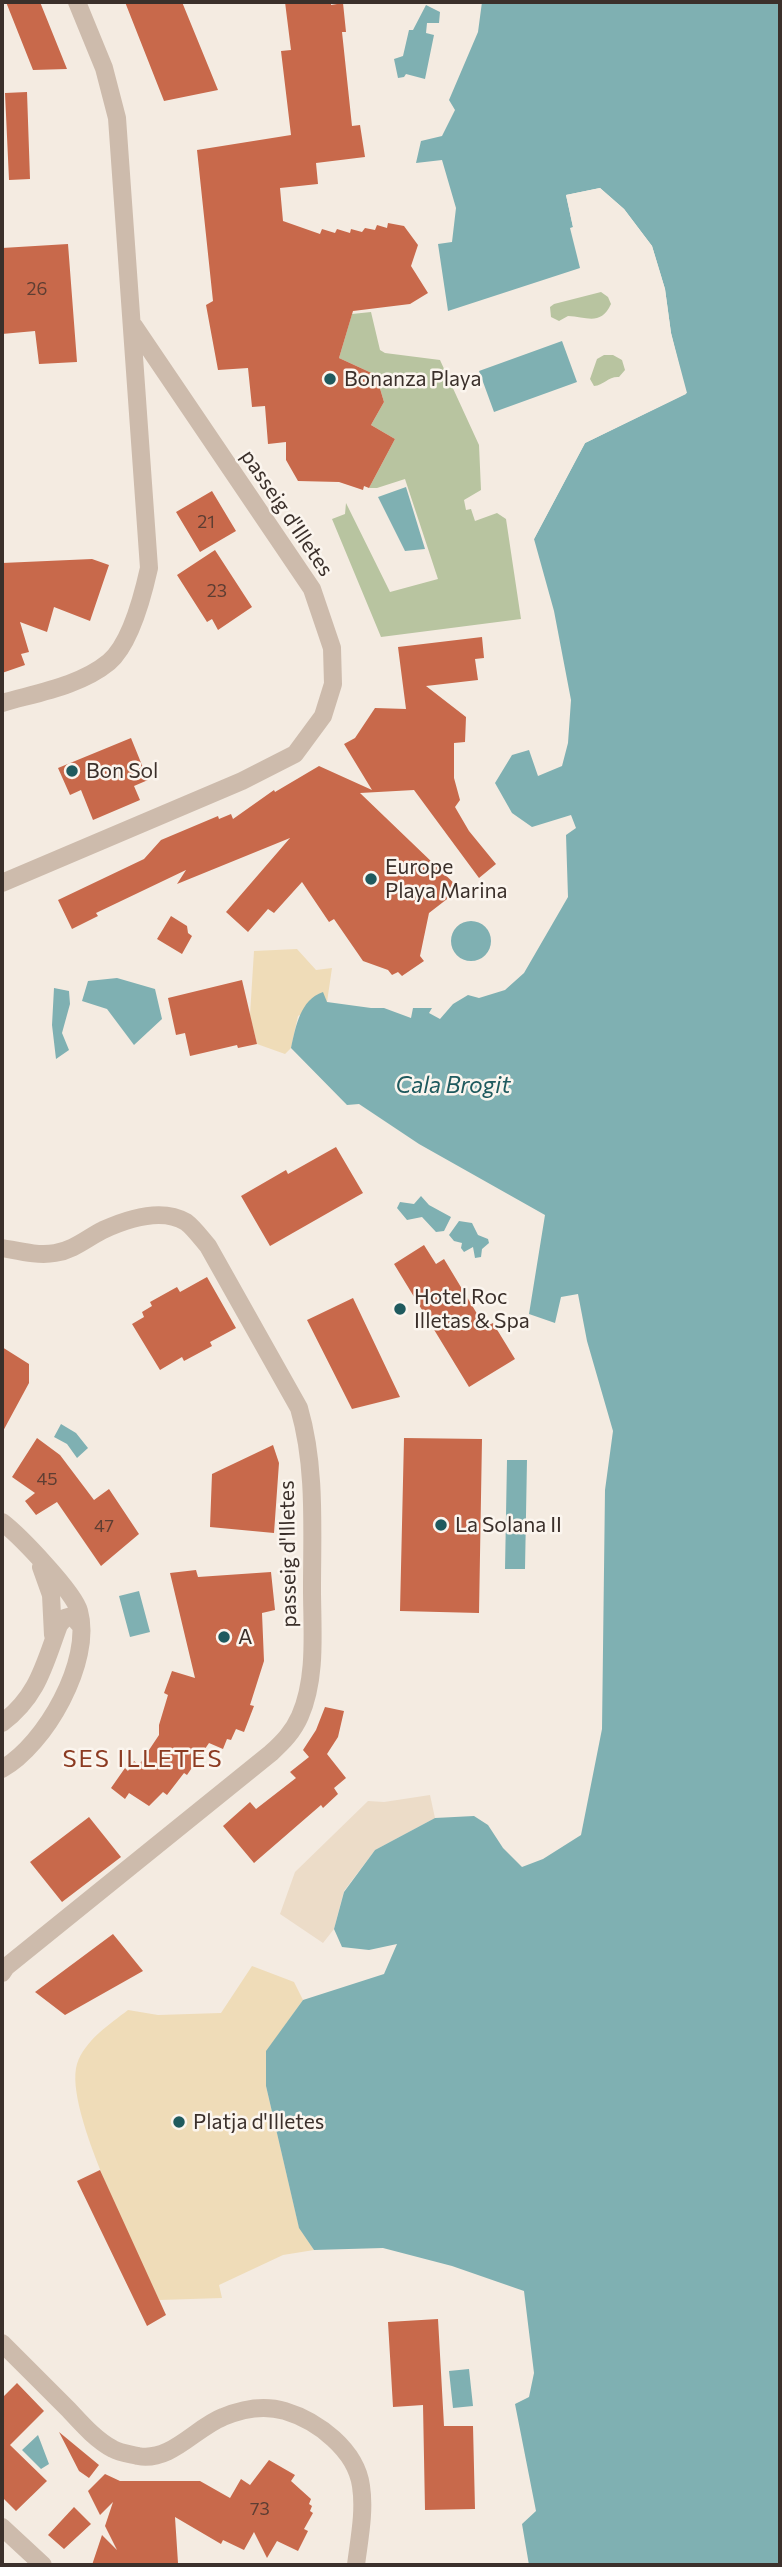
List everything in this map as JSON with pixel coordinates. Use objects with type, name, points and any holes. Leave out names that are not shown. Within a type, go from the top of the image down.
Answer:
[{"type":"street","name":"passeig d'Illetes","points":[[2,703],[62,685],[110,661],[134,621],[149,568],[133,352],[134,326],[115,104],[104,68],[77,2]]},
{"type":"street","name":"passeig d'Illetes","points":[[2,883],[229,787],[295,754],[323,716],[333,684],[332,648],[312,589],[134,326]]},
{"type":"street","name":"passeig d'Illetes","points":[[2,1248],[54,1254],[73,1248],[103,1230],[130,1220],[159,1215],[175,1217],[188,1223],[208,1246],[299,1408],[306,1431],[312,1498],[312,1566],[310,1676],[301,1714],[290,1734],[271,1753],[6,1967],[2,1973]]},
{"type":"street","points":[[2,1522],[18,1535],[62,1583],[79,1609],[81,1626],[78,1657],[52,1717],[27,1748],[2,1769]]},
{"type":"street","points":[[36,1557],[51,1595],[53,1642]]},
{"type":"street","points":[[2,1723],[16,1712],[39,1681],[59,1625],[65,1618],[72,1616],[81,1626]]},
{"type":"street","points":[[2,2343],[85,2426],[114,2450],[141,2457],[170,2451],[201,2428],[222,2417],[245,2410],[284,2411],[304,2420],[341,2446],[356,2471],[361,2486],[361,2525],[356,2565]]},
{"type":"street","points":[[2,2527],[43,2565]]},
{"type":"green space","points":[[601,292],[608,297],[611,304],[598,318],[568,316],[559,321],[551,317],[550,307],[554,304]]},
{"type":"green space","points":[[371,312],[380,350],[385,353],[440,360],[479,445],[481,490],[464,500],[466,510],[471,509],[475,521],[497,513],[506,519],[521,619],[381,637],[332,519],[345,514],[346,503],[390,592],[438,579],[405,479],[369,488],[395,439],[371,425],[384,402],[376,375],[339,358],[352,314]]},
{"type":"green space","points":[[604,355],[613,355],[622,360],[625,370],[619,377],[594,386],[590,379],[597,359]]},
{"type":"sand","points":[[297,949],[316,970],[332,968],[327,1002],[298,1016],[291,1048],[285,1054],[257,1044],[250,1015],[254,951]]},
{"type":"sand","name":"Platja d'Illetes","points":[[252,1966],[294,1982],[303,2000],[267,2051],[266,2086],[299,2227],[314,2250],[283,2255],[219,2285],[222,2298],[159,2300],[91,2146],[76,2085],[77,2064],[92,2040],[128,2010],[158,2015],[221,2013]]},
{"type":"shaded area","points":[[430,1795],[435,1818],[375,1850],[344,1891],[334,1929],[323,1943],[280,1914],[295,1872],[368,1801],[384,1802]]},
{"type":"water","name":"Cala Brogit","points":[[482,2],[780,2],[780,2565],[529,2565],[522,2524],[536,2511],[515,2404],[529,2397],[534,2373],[524,2291],[452,2266],[383,2248],[314,2250],[299,2228],[266,2086],[266,2051],[303,2000],[384,1974],[397,1944],[369,1950],[342,1947],[334,1929],[344,1892],[375,1850],[435,1818],[474,1816],[488,1825],[503,1848],[522,1867],[543,1859],[581,1835],[602,1729],[605,1490],[613,1431],[587,1341],[578,1294],[561,1297],[555,1323],[529,1314],[545,1215],[419,1144],[359,1104],[347,1105],[291,1048],[304,1007],[323,992],[327,1002],[384,1008],[411,1018],[413,1008],[432,1008],[429,1013],[440,1019],[453,1004],[468,995],[479,998],[505,990],[524,973],[568,897],[566,835],[576,828],[571,815],[532,827],[512,813],[495,783],[512,755],[529,750],[538,776],[562,766],[568,743],[571,700],[554,611],[534,539],[585,443],[686,394],[671,333],[665,289],[652,246],[624,209],[600,188],[566,195],[573,227],[570,228],[580,268],[448,311],[438,244],[452,242],[456,208],[442,160],[416,163],[421,141],[442,136],[455,110],[449,100],[478,32]]},
{"type":"water","points":[[426,5],[440,12],[439,23],[427,23],[426,33],[434,35],[425,79],[406,74],[398,78],[394,59],[403,56],[409,30],[413,30]]},
{"type":"water","points":[[562,341],[577,382],[494,412],[479,371]]},
{"type":"water","points":[[406,487],[425,549],[405,551],[378,497]]},
{"type":"water","points":[[471,921],[479,922],[485,927],[490,933],[490,949],[485,955],[479,960],[471,961],[463,960],[457,955],[452,949],[451,941],[452,933],[457,927],[463,922]]},
{"type":"water","points":[[117,978],[155,989],[162,1019],[134,1045],[107,1009],[82,1001],[88,981]]},
{"type":"water","points":[[54,988],[69,991],[70,1004],[62,1033],[69,1050],[56,1059],[52,1025]]},
{"type":"water","points":[[421,1196],[429,1205],[451,1217],[444,1231],[436,1232],[422,1217],[407,1220],[397,1208],[400,1202],[414,1204]]},
{"type":"water","points":[[459,1221],[472,1223],[478,1235],[488,1239],[489,1243],[482,1249],[481,1257],[475,1258],[473,1247],[464,1252],[462,1243],[454,1241],[449,1235]]},
{"type":"water","points":[[61,1424],[76,1433],[88,1448],[77,1458],[67,1444],[54,1437]]},
{"type":"water","points":[[507,1460],[527,1460],[525,1569],[505,1569]]},
{"type":"water","points":[[139,1591],[150,1632],[130,1637],[119,1596]]},
{"type":"water","points":[[469,2369],[473,2406],[453,2408],[449,2371]]},
{"type":"water","points":[[38,2435],[49,2464],[41,2469],[22,2450]]},
{"type":"pier","points":[[600,188],[624,209],[652,246],[665,289],[671,333],[687,393],[585,443],[534,539],[531,537],[549,500],[582,441],[683,392],[667,334],[661,290],[649,247],[637,229],[622,211],[599,191],[570,198],[576,227],[573,227],[566,195]]},
{"type":"building","points":[[6,2],[40,2],[67,69],[33,70]]},
{"type":"building","points":[[125,2],[182,2],[218,90],[164,101]]},
{"type":"building","points":[[285,2],[331,2],[331,5],[343,3],[346,32],[342,32],[352,126],[360,125],[365,157],[316,163],[318,184],[280,188],[283,221],[320,234],[322,229],[335,233],[337,229],[350,233],[351,229],[362,232],[365,228],[375,230],[377,225],[387,228],[388,223],[404,226],[418,245],[411,266],[428,293],[410,304],[353,311],[339,358],[376,375],[384,402],[371,425],[395,439],[369,488],[364,486],[363,490],[339,482],[298,481],[286,460],[286,442],[268,444],[265,406],[252,407],[248,368],[218,370],[206,305],[213,301],[197,150],[291,135],[281,51],[291,50]]},
{"type":"building","points":[[27,92],[30,179],[9,180],[5,93]]},
{"type":"building","points":[[68,244],[77,362],[39,364],[35,331],[2,334],[2,248]]},
{"type":"building","points":[[212,491],[236,531],[200,552],[176,512]]},
{"type":"building","points":[[215,550],[252,607],[218,630],[212,619],[207,622],[177,575]]},
{"type":"building","points":[[92,559],[109,565],[90,621],[54,607],[47,632],[20,622],[29,652],[21,654],[25,665],[2,673],[2,563]]},
{"type":"building","points":[[482,637],[484,658],[475,659],[478,680],[426,686],[466,717],[465,742],[454,743],[454,778],[460,800],[455,807],[469,831],[496,864],[479,878],[414,790],[360,793],[460,889],[429,913],[420,956],[424,961],[402,976],[398,972],[392,975],[388,970],[363,961],[334,919],[329,922],[302,882],[274,913],[268,909],[248,932],[226,912],[290,838],[177,884],[186,870],[96,913],[98,916],[72,929],[58,900],[144,859],[161,840],[218,816],[219,819],[231,814],[233,819],[274,790],[275,792],[319,766],[372,790],[344,744],[355,738],[375,708],[406,709],[398,647]]},
{"type":"building","points":[[131,738],[148,780],[134,786],[140,800],[93,820],[81,790],[70,795],[58,768]]},
{"type":"building","points":[[171,916],[187,926],[188,933],[192,936],[182,954],[157,939]]},
{"type":"building","points":[[242,980],[257,1044],[238,1048],[237,1045],[190,1056],[185,1033],[176,1035],[168,998]]},
{"type":"building","points":[[336,1147],[363,1193],[270,1246],[241,1196],[286,1170],[288,1174]]},
{"type":"building","points":[[424,1245],[436,1264],[444,1259],[485,1327],[493,1323],[515,1359],[469,1387],[394,1264]]},
{"type":"building","points":[[207,1277],[236,1328],[210,1342],[212,1346],[184,1361],[182,1357],[160,1370],[132,1324],[144,1317],[142,1312],[152,1306],[150,1302],[177,1287],[180,1292]]},
{"type":"building","points":[[353,1298],[400,1397],[352,1409],[307,1320]]},
{"type":"building","points":[[2,1347],[29,1364],[29,1383],[2,1433]]},
{"type":"building","points":[[37,1438],[60,1455],[94,1500],[109,1489],[139,1534],[101,1566],[57,1502],[36,1515],[25,1501],[35,1493],[12,1477]]},
{"type":"building","name":"La Solana II","points":[[404,1438],[482,1439],[479,1613],[400,1611]]},
{"type":"building","points":[[273,1445],[279,1463],[274,1533],[210,1527],[212,1474]]},
{"type":"building","points":[[196,1570],[198,1577],[271,1572],[275,1610],[262,1613],[264,1661],[250,1705],[254,1706],[244,1732],[236,1729],[223,1749],[209,1743],[187,1775],[184,1773],[167,1795],[163,1792],[149,1806],[129,1793],[125,1799],[111,1788],[125,1768],[128,1771],[134,1761],[139,1765],[159,1735],[159,1725],[168,1695],[164,1693],[172,1671],[195,1678],[170,1573]]},
{"type":"building","points":[[325,1707],[344,1711],[338,1737],[327,1754],[346,1778],[334,1788],[338,1794],[323,1808],[321,1805],[254,1863],[223,1826],[250,1802],[256,1809],[296,1778],[290,1772],[309,1757],[303,1750],[316,1730]]},
{"type":"building","points":[[89,1817],[121,1857],[62,1902],[30,1862]]},
{"type":"building","points":[[113,1934],[143,1971],[65,2015],[35,1992]]},
{"type":"building","points":[[100,2170],[166,2315],[147,2326],[77,2181]]},
{"type":"building","points":[[438,2319],[444,2426],[473,2426],[475,2509],[425,2510],[423,2405],[393,2407],[388,2322]]},
{"type":"building","points":[[17,2383],[44,2411],[10,2445],[47,2481],[16,2511],[2,2497],[2,2398]]},
{"type":"building","points":[[59,2432],[99,2465],[89,2478],[79,2471]]},
{"type":"building","points":[[269,2460],[295,2475],[291,2481],[311,2499],[310,2511],[313,2513],[304,2529],[308,2531],[298,2551],[277,2541],[267,2558],[254,2532],[244,2550],[223,2540],[221,2544],[175,2517],[178,2563],[92,2565],[102,2535],[117,2550],[105,2526],[113,2502],[100,2515],[88,2491],[105,2474],[120,2481],[200,2481],[230,2498],[241,2479],[250,2485]]},
{"type":"building","points":[[74,2507],[91,2524],[64,2549],[48,2535]]},
{"type":"place","name":"Bonanza Playa","points":[[330,379]]},
{"type":"place","name":"Bon Sol","points":[[72,771]]},
{"type":"place","name":"Europe Playa Marina","points":[[371,879]]},
{"type":"place","name":"Hotel Roc Illetas & Spa","points":[[400,1309]]},
{"type":"place","name":"La Solana II","points":[[441,1525]]},
{"type":"place","name":"A","points":[[224,1637]]},
{"type":"place","name":"Platja d'Illetes","points":[[179,2122]]},
{"type":"district","name":"SES ILLETES","points":[[143,1759]]}]
